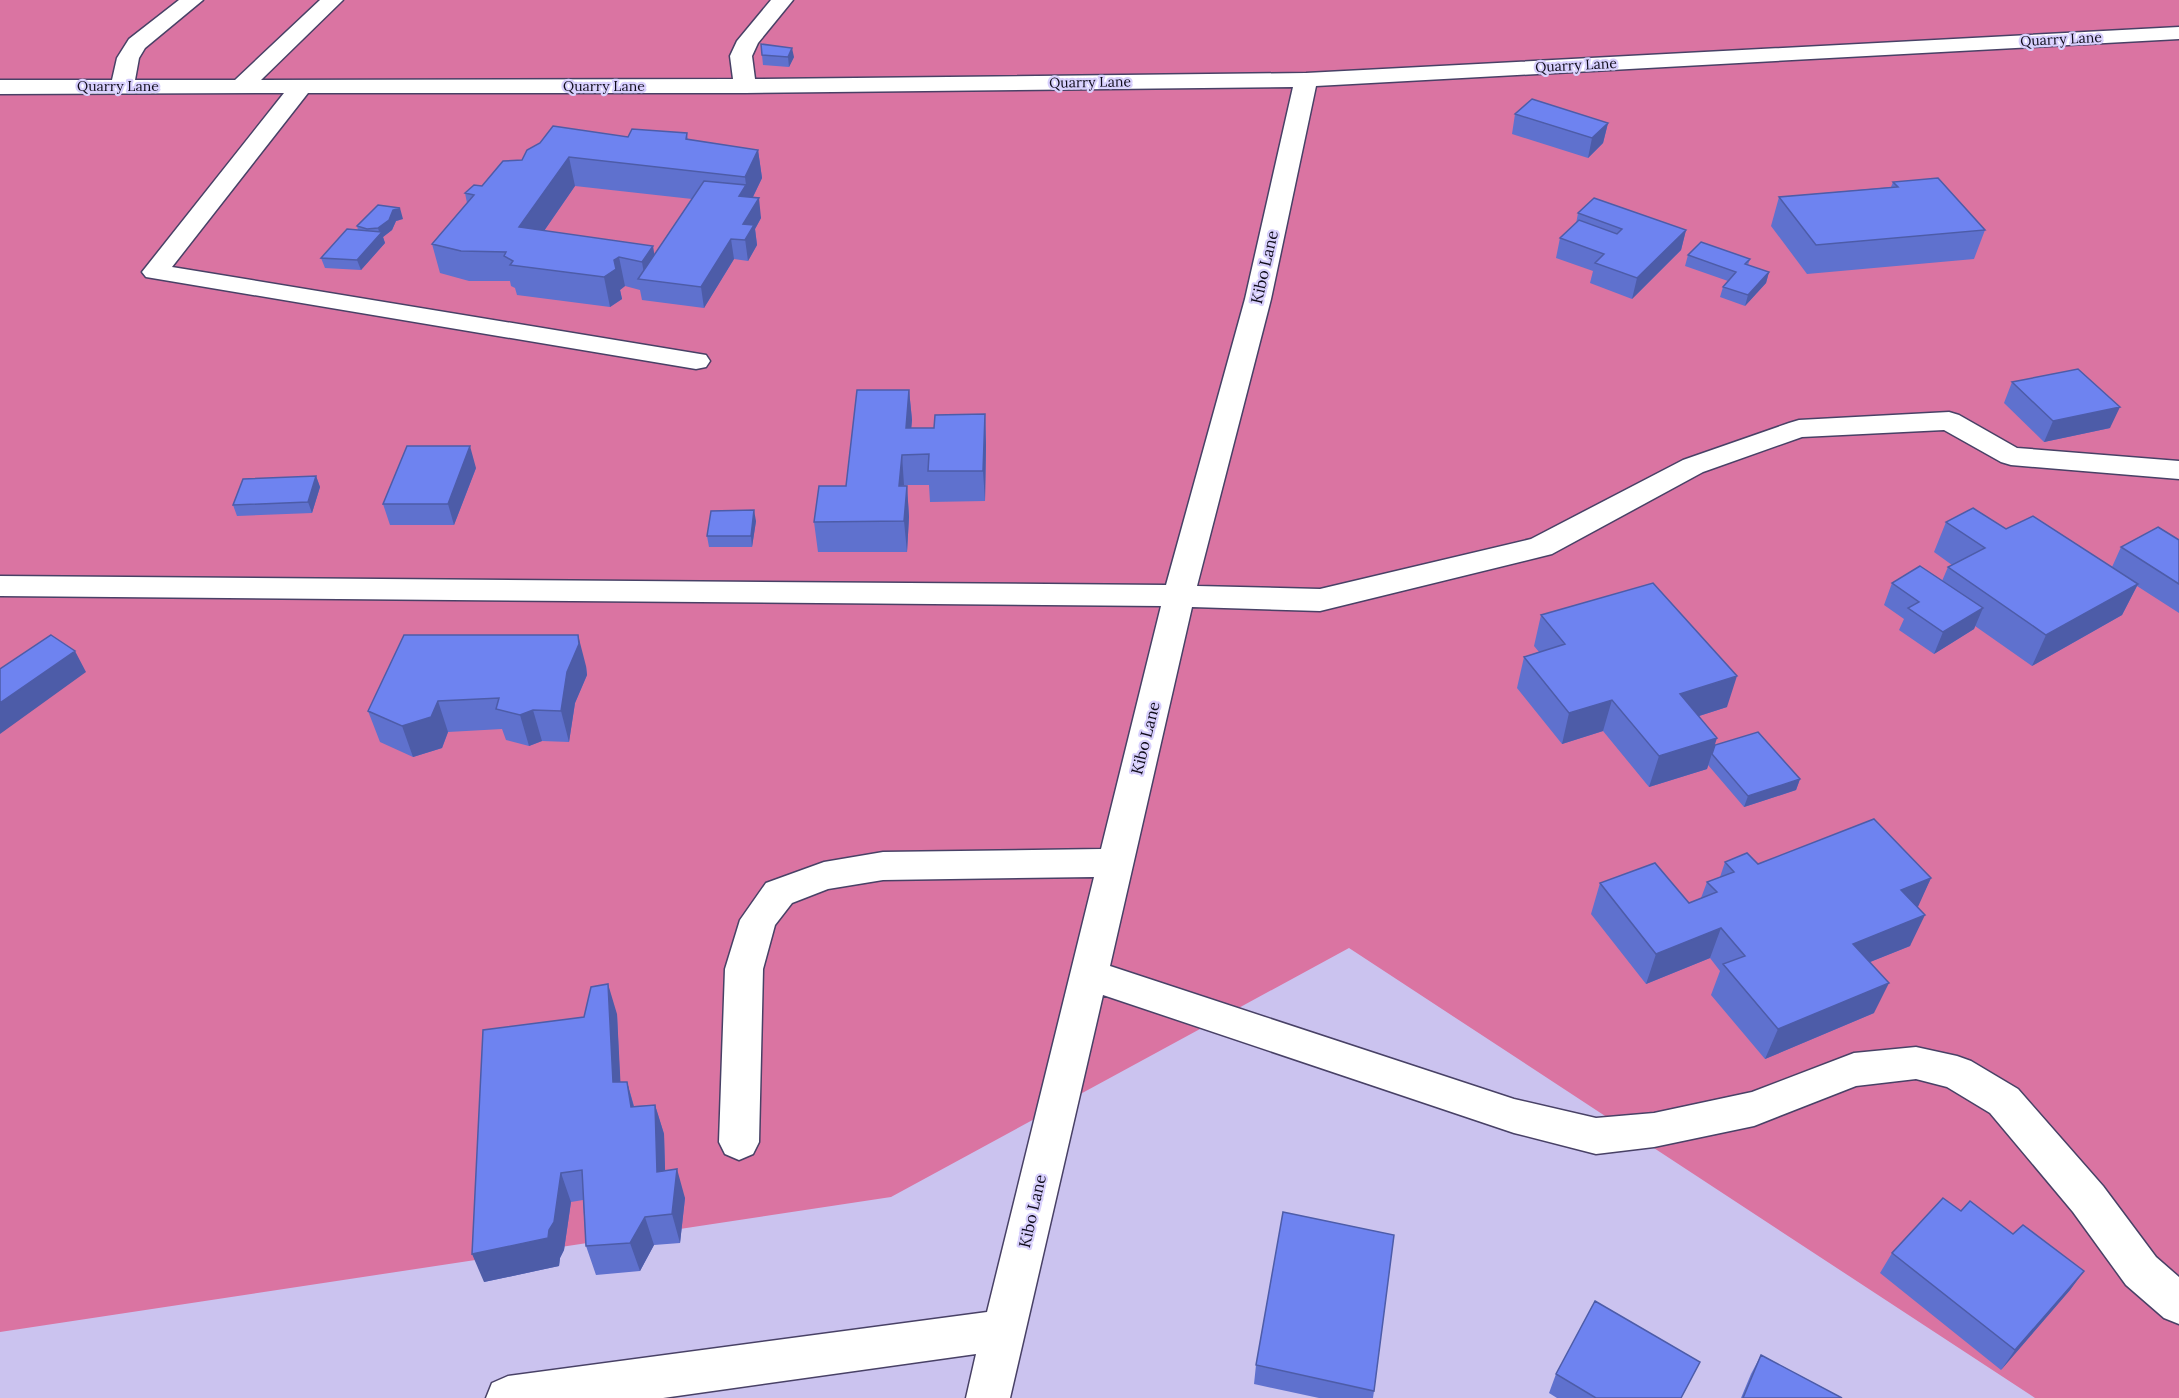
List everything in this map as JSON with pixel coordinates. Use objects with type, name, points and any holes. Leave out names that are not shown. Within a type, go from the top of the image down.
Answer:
[{"type":"street","points":[[122,86],[128,58],[137,44],[192,0]]},
{"type":"street","points":[[243,85],[332,0]]},
{"type":"street","points":[[745,87],[741,56],[748,41],[782,0]]},
{"type":"street","name":"Quarry Lane","points":[[0,87],[243,85],[745,87],[1306,80],[2179,33]]},
{"type":"street","name":"Kibo Lane","points":[[988,1398],[1179,596],[1258,299],[1306,80]]},
{"type":"street","points":[[303,85],[155,272],[696,361]]},
{"type":"street","points":[[0,586],[1179,596],[1320,600],[1540,547],[1693,466],[1799,429],[1949,421],[2011,456],[2179,470]]},
{"type":"street","points":[[739,1142],[744,969],[758,920],[779,892],[824,876],[883,866],[1115,863]]},
{"type":"street","points":[[1089,975],[1514,1116],[1596,1136],[1654,1130],[1754,1109],[1854,1070],[1916,1063],[1957,1073],[2004,1101],[2088,1200],[2141,1271],[2179,1304]]},
{"type":"street","points":[[508,1398],[1004,1330]]},
{"type":"shaded area","points":[[0,0],[2179,0],[2179,1398],[2035,1398],[1349,948],[891,1197],[0,1332]]},
{"type":"building","points":[[761,44],[792,48],[788,57],[762,55]]},
{"type":"building","points":[[1532,99],[1608,123],[1592,138],[1515,114]]},
{"type":"building","points":[[553,126],[628,137],[632,129],[687,133],[686,139],[758,150],[745,177],[569,157],[519,227],[653,246],[642,262],[619,257],[614,260],[616,269],[604,277],[510,265],[513,261],[504,256],[506,252],[461,251],[432,244],[474,195],[465,193],[474,185],[482,186],[503,161],[522,160],[527,150],[540,143]]},
{"type":"building","points":[[1938,178],[1985,230],[1816,245],[1779,197],[1898,187],[1893,182]]},
{"type":"building","points":[[704,181],[746,185],[739,196],[759,198],[743,224],[754,225],[745,240],[731,239],[701,287],[638,279]]},
{"type":"building","points":[[1594,198],[1686,230],[1637,278],[1595,263],[1604,254],[1560,238],[1579,220],[1617,234],[1622,229],[1578,213]]},
{"type":"building","points":[[378,205],[400,208],[393,210],[389,220],[378,228],[367,229],[357,226]]},
{"type":"building","points":[[347,229],[382,232],[357,260],[321,258]]},
{"type":"building","points":[[1701,242],[1750,259],[1745,264],[1769,272],[1748,295],[1723,287],[1736,272],[1688,255]]},
{"type":"building","points":[[2078,369],[2120,407],[2053,421],[2012,382]]},
{"type":"building","points":[[857,390],[909,390],[906,428],[934,428],[935,415],[985,414],[983,471],[928,471],[929,454],[902,455],[899,486],[907,486],[904,521],[814,522],[819,486],[846,486]]},
{"type":"building","points":[[407,446],[470,446],[448,504],[383,504]]},
{"type":"building","points":[[316,476],[308,502],[233,505],[243,479]]},
{"type":"building","points":[[1973,508],[2006,529],[2033,516],[2138,584],[2046,635],[1948,567],[1985,548],[1946,522]]},
{"type":"building","points":[[754,510],[751,536],[707,536],[711,511]]},
{"type":"building","points":[[2158,527],[2179,540],[2179,584],[2121,547]]},
{"type":"building","points":[[1920,566],[1983,608],[1943,632],[1908,608],[1919,602],[1892,583]]},
{"type":"building","points":[[1653,583],[1737,676],[1680,694],[1717,738],[1659,756],[1612,700],[1569,713],[1524,657],[1565,644],[1541,615]]},
{"type":"building","points":[[51,635],[75,651],[0,703],[0,669]]},
{"type":"building","points":[[404,635],[578,635],[579,644],[567,672],[561,711],[533,710],[520,715],[496,709],[499,698],[438,701],[431,717],[402,726],[368,711]]},
{"type":"building","points":[[1758,732],[1800,779],[1748,796],[1712,754],[1715,745]]},
{"type":"building","points":[[1874,819],[1931,878],[1901,890],[1925,915],[1853,944],[1889,983],[1778,1029],[1723,964],[1745,956],[1721,928],[1656,954],[1600,883],[1655,863],[1689,903],[1717,892],[1707,882],[1734,872],[1725,862],[1747,853],[1758,864]]},
{"type":"building","points":[[608,984],[613,1082],[627,1082],[631,1107],[655,1105],[657,1172],[677,1169],[672,1214],[645,1217],[630,1243],[586,1246],[582,1170],[561,1173],[554,1222],[549,1230],[548,1238],[472,1254],[483,1030],[584,1017],[591,987]]},
{"type":"building","points":[[1943,1198],[1961,1211],[1970,1201],[2013,1234],[2023,1225],[2084,1271],[2015,1350],[1892,1253]]},
{"type":"building","points":[[1283,1212],[1394,1235],[1374,1391],[1256,1365]]},
{"type":"building","points":[[1595,1301],[1700,1362],[1681,1398],[1596,1398],[1556,1374]]},
{"type":"building","points":[[1761,1355],[1842,1398],[1743,1398]]}]
